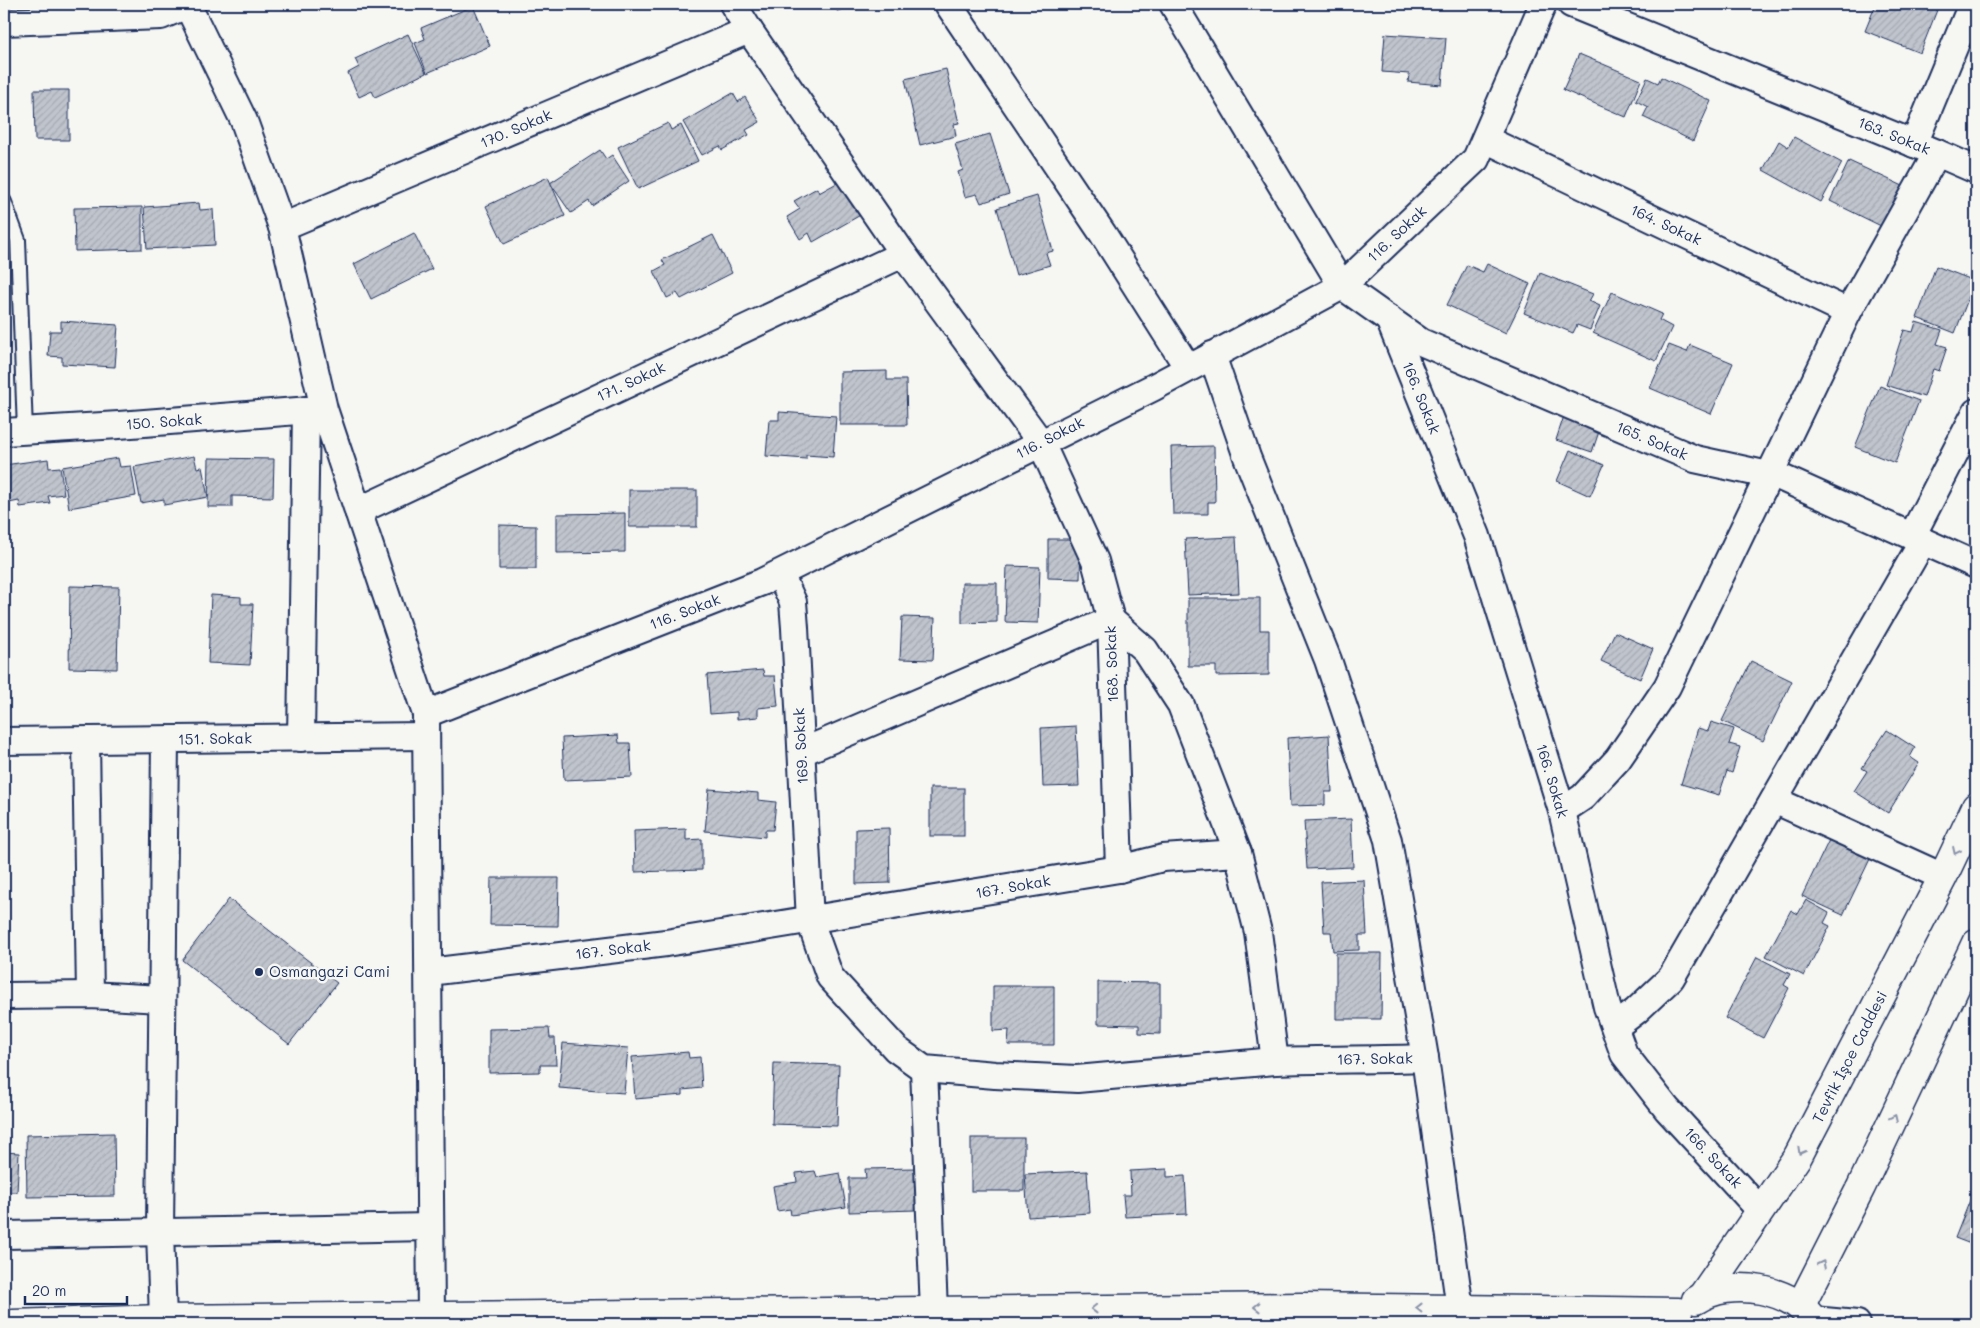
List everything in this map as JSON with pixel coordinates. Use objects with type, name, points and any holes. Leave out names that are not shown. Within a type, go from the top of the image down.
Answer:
[{"type":"street","points":[[4,22],[160,16],[187,4],[244,121],[282,227],[315,410],[301,738]]},
{"type":"street","name":"168. Sokak","points":[[733,4],[903,254],[1041,443],[1095,562],[1111,620],[1119,869]]},
{"type":"street","points":[[948,4],[1103,234],[1188,368]]},
{"type":"street","points":[[1174,4],[1342,286]]},
{"type":"street","name":"116. Sokak","points":[[426,725],[780,574],[1188,368],[1342,286],[1476,159],[1543,4]]},
{"type":"street","name":"163. Sokak","points":[[1562,811],[1583,797],[1618,760],[1667,687],[1925,148],[1571,4]]},
{"type":"street","points":[[1972,4],[1925,148],[1976,170]]},
{"type":"street","name":"170. Sokak","points":[[282,227],[749,30]]},
{"type":"street","name":"164. Sokak","points":[[1485,139],[1848,312]]},
{"type":"street","name":"171. Sokak","points":[[358,511],[903,254]]},
{"type":"street","name":"165. Sokak","points":[[1342,286],[1421,342],[1695,459],[1782,478],[1976,565]]},
{"type":"street","name":"166. Sokak","points":[[1389,319],[1476,536],[1562,811],[1608,1007],[1624,1054],[1667,1109],[1760,1210]]},
{"type":"street","points":[[1212,355],[1247,457],[1328,660],[1388,840],[1425,1058],[1460,1309]]},
{"type":"street","points":[[315,410],[358,511],[426,725],[431,1320]]},
{"type":"street","name":"150. Sokak","points":[[14,431],[315,410]]},
{"type":"street","points":[[1615,1027],[1636,1011],[1671,978],[1774,800],[1918,539],[1976,412]]},
{"type":"street","name":"169. Sokak","points":[[780,574],[793,602],[810,921],[830,977],[896,1049],[924,1069]]},
{"type":"street","points":[[802,752],[1111,620],[1145,650],[1181,705],[1238,853],[1258,932],[1274,1061]]},
{"type":"street","name":"151. Sokak","points":[[4,741],[301,738],[426,725]]},
{"type":"street","points":[[163,1318],[160,1232],[165,740]]},
{"type":"street","points":[[86,741],[90,995]]},
{"type":"street","points":[[1774,800],[1943,877]]},
{"type":"street","name":"Tevfik İşce Caddesi","points":[[1703,1295],[1798,1156],[1943,877],[1976,807]]},
{"type":"street","name":"167. Sokak","points":[[428,972],[666,943],[810,921],[1119,869],[1163,858],[1238,853]]},
{"type":"street","points":[[1810,1317],[1861,1187],[1976,943]]},
{"type":"street","points":[[4,996],[90,995],[161,999]]},
{"type":"street","name":"167. Sokak","points":[[924,1069],[1077,1079],[1274,1061],[1316,1059],[1369,1061],[1425,1058]]},
{"type":"street","points":[[924,1069],[934,1311]]},
{"type":"street","points":[[4,1235],[430,1227]]},
{"type":"street","points":[[13,1324],[163,1318],[431,1320],[1302,1307],[1460,1309],[1673,1318],[1703,1295],[1727,1288],[1753,1288],[1777,1294],[1810,1317],[1858,1324]]},
{"type":"lane","points":[[4,202],[18,240],[14,431]]},
{"type":"building","points":[[835,4],[860,4],[837,11]]},
{"type":"building","points":[[1876,4],[1939,5],[1920,53],[1865,31]]},
{"type":"building","points":[[473,6],[490,46],[427,73],[415,43],[425,39],[421,28]]},
{"type":"building","points":[[408,34],[426,73],[375,97],[372,91],[359,97],[348,73],[359,67],[355,59]]},
{"type":"building","points":[[1385,34],[1446,38],[1442,85],[1408,82],[1409,74],[1382,72]]},
{"type":"building","points":[[1579,54],[1641,80],[1626,117],[1563,90]]},
{"type":"building","points":[[946,69],[959,123],[954,124],[956,136],[920,145],[905,79]]},
{"type":"building","points":[[1661,77],[1711,101],[1693,141],[1643,117],[1648,107],[1636,101],[1647,78],[1658,83]]},
{"type":"building","points":[[34,90],[69,90],[69,140],[35,140]]},
{"type":"building","points":[[733,93],[738,102],[745,97],[760,122],[746,130],[749,135],[722,150],[720,146],[702,155],[683,122]]},
{"type":"building","points":[[668,123],[671,130],[681,125],[698,161],[638,189],[618,147]]},
{"type":"building","points":[[990,134],[1009,194],[981,203],[977,194],[965,197],[958,172],[963,170],[955,144]]},
{"type":"building","points":[[1794,137],[1842,163],[1821,202],[1763,170],[1779,141],[1788,147]]},
{"type":"building","points":[[600,150],[606,159],[612,155],[629,181],[592,206],[589,201],[571,213],[550,183]]},
{"type":"building","points":[[1849,161],[1903,186],[1883,227],[1830,201]]},
{"type":"building","points":[[548,177],[565,216],[504,244],[486,206]]},
{"type":"building","points":[[844,179],[864,213],[813,242],[809,233],[800,239],[787,217],[800,209],[794,201],[817,188],[819,193]]},
{"type":"building","points":[[1037,196],[1053,251],[1046,253],[1050,265],[1016,275],[997,208]]},
{"type":"building","points":[[199,203],[200,210],[213,209],[215,245],[147,249],[144,207]]},
{"type":"building","points":[[142,207],[142,249],[75,251],[74,208]]},
{"type":"building","points":[[414,233],[432,269],[371,299],[354,264]]},
{"type":"building","points":[[713,235],[732,273],[681,299],[677,293],[667,298],[654,271],[665,265],[662,260]]},
{"type":"building","points":[[1487,264],[1530,284],[1506,333],[1447,305],[1467,265],[1483,272]]},
{"type":"building","points":[[1936,266],[1975,281],[1955,333],[1917,318]]},
{"type":"building","points":[[1540,273],[1593,294],[1589,301],[1600,306],[1590,330],[1577,325],[1573,333],[1524,313]]},
{"type":"building","points":[[1612,292],[1662,314],[1659,320],[1672,327],[1656,361],[1593,333]]},
{"type":"building","points":[[61,321],[118,325],[115,367],[62,364],[62,357],[48,356],[50,331],[61,331]]},
{"type":"building","points":[[1916,322],[1942,330],[1937,344],[1947,347],[1939,371],[1933,369],[1924,397],[1886,385],[1904,330],[1913,332]]},
{"type":"building","points":[[1669,345],[1687,352],[1690,345],[1733,363],[1711,414],[1650,388]]},
{"type":"building","points":[[887,371],[887,380],[906,380],[907,425],[840,425],[840,372]]},
{"type":"building","points":[[1880,386],[1919,401],[1895,463],[1855,447]]},
{"type":"building","points":[[1566,410],[1602,423],[1592,452],[1556,440]]},
{"type":"building","points":[[779,412],[836,416],[833,457],[806,455],[806,459],[766,456],[769,420],[779,420]]},
{"type":"building","points":[[1214,446],[1215,502],[1208,502],[1208,514],[1173,514],[1171,447]]},
{"type":"building","points":[[1570,450],[1604,465],[1590,496],[1557,481]]},
{"type":"building","points":[[194,456],[197,468],[202,467],[208,497],[164,505],[164,499],[141,503],[134,467]]},
{"type":"building","points":[[118,458],[120,467],[131,466],[136,496],[69,508],[62,467]]},
{"type":"building","points":[[209,458],[274,459],[273,497],[232,496],[232,507],[208,507]]},
{"type":"building","points":[[48,459],[49,468],[60,467],[64,494],[48,496],[50,503],[20,507],[19,501],[4,504],[4,465]]},
{"type":"building","points":[[629,490],[697,490],[697,527],[629,527]]},
{"type":"building","points":[[625,513],[625,552],[557,553],[557,514]]},
{"type":"building","points":[[499,525],[536,526],[536,569],[499,569]]},
{"type":"building","points":[[1236,537],[1239,593],[1188,595],[1185,539]]},
{"type":"building","points":[[1048,539],[1081,539],[1080,579],[1048,578]]},
{"type":"building","points":[[1007,566],[1040,567],[1038,623],[1005,622]]},
{"type":"building","points":[[962,583],[997,583],[997,622],[962,623]]},
{"type":"building","points":[[70,586],[119,587],[117,669],[69,668]]},
{"type":"building","points":[[211,595],[241,597],[241,604],[253,604],[250,665],[208,663]]},
{"type":"building","points":[[1188,598],[1260,598],[1260,630],[1269,630],[1269,675],[1216,676],[1216,666],[1188,666]]},
{"type":"building","points":[[902,617],[935,618],[933,660],[900,659]]},
{"type":"building","points":[[1615,632],[1653,649],[1640,679],[1601,661]]},
{"type":"building","points":[[1751,661],[1792,681],[1763,741],[1722,721]]},
{"type":"building","points":[[763,670],[764,676],[775,676],[778,706],[758,708],[758,717],[737,719],[737,712],[710,714],[707,675]]},
{"type":"building","points":[[1711,722],[1734,729],[1729,744],[1740,747],[1732,773],[1727,771],[1719,795],[1681,784],[1698,728],[1708,731]]},
{"type":"building","points":[[1076,726],[1079,786],[1043,787],[1041,728]]},
{"type":"building","points":[[1887,730],[1915,748],[1910,757],[1919,763],[1888,813],[1854,791],[1867,771],[1862,768]]},
{"type":"building","points":[[618,735],[619,743],[630,743],[632,777],[564,780],[562,738]]},
{"type":"building","points":[[1329,735],[1332,792],[1325,792],[1325,805],[1290,806],[1287,738]]},
{"type":"building","points":[[930,788],[964,788],[964,836],[930,836]]},
{"type":"building","points":[[709,789],[758,793],[758,800],[776,802],[773,830],[765,830],[765,837],[705,831]]},
{"type":"building","points":[[1351,819],[1353,867],[1307,869],[1304,821]]},
{"type":"building","points":[[889,828],[890,883],[856,884],[856,829]]},
{"type":"building","points":[[686,829],[686,840],[702,839],[702,870],[635,872],[634,831]]},
{"type":"building","points":[[1829,840],[1870,859],[1843,915],[1802,896]]},
{"type":"building","points":[[491,878],[559,878],[558,926],[490,925]]},
{"type":"building","points":[[1364,880],[1367,935],[1359,935],[1359,950],[1333,951],[1331,932],[1324,932],[1321,882]]},
{"type":"building","name":"Osmangazi Cami","points":[[229,899],[337,983],[289,1044],[182,960]]},
{"type":"building","points":[[1806,900],[1829,913],[1824,923],[1830,926],[1804,976],[1766,956],[1791,910],[1798,914]]},
{"type":"building","points":[[1336,953],[1382,953],[1381,1019],[1336,1019]]},
{"type":"building","points":[[1757,957],[1790,974],[1784,985],[1789,988],[1763,1038],[1725,1018]]},
{"type":"building","points":[[1098,982],[1160,983],[1160,1034],[1139,1033],[1139,1025],[1098,1024]]},
{"type":"building","points":[[993,986],[1054,986],[1054,1045],[1008,1045],[1009,1030],[993,1031]]},
{"type":"building","points":[[549,1028],[550,1038],[555,1038],[556,1065],[540,1065],[540,1072],[489,1073],[489,1029]]},
{"type":"building","points":[[563,1043],[628,1048],[624,1093],[559,1088]]},
{"type":"building","points":[[688,1052],[689,1058],[700,1057],[702,1088],[683,1090],[683,1095],[635,1099],[632,1057]]},
{"type":"building","points":[[774,1063],[839,1065],[837,1126],[772,1124]]},
{"type":"building","points":[[114,1133],[115,1196],[27,1197],[26,1135]]},
{"type":"building","points":[[971,1138],[1024,1138],[1024,1191],[971,1191]]},
{"type":"building","points":[[4,1152],[19,1153],[17,1192],[4,1192]]},
{"type":"building","points":[[915,1168],[916,1210],[849,1212],[849,1178],[866,1178],[865,1169]]},
{"type":"building","points":[[1167,1169],[1167,1177],[1185,1176],[1187,1214],[1125,1217],[1123,1195],[1131,1195],[1130,1171]]},
{"type":"building","points":[[815,1171],[817,1177],[840,1173],[846,1207],[791,1215],[790,1209],[777,1211],[773,1186],[797,1182],[796,1173]]},
{"type":"building","points":[[1087,1171],[1090,1213],[1028,1217],[1025,1174]]},
{"type":"building","points":[[1976,1185],[1976,1246],[1955,1238]]},
{"type":"place","name":"Osmangazi Cami","points":[[259,972]]}]
